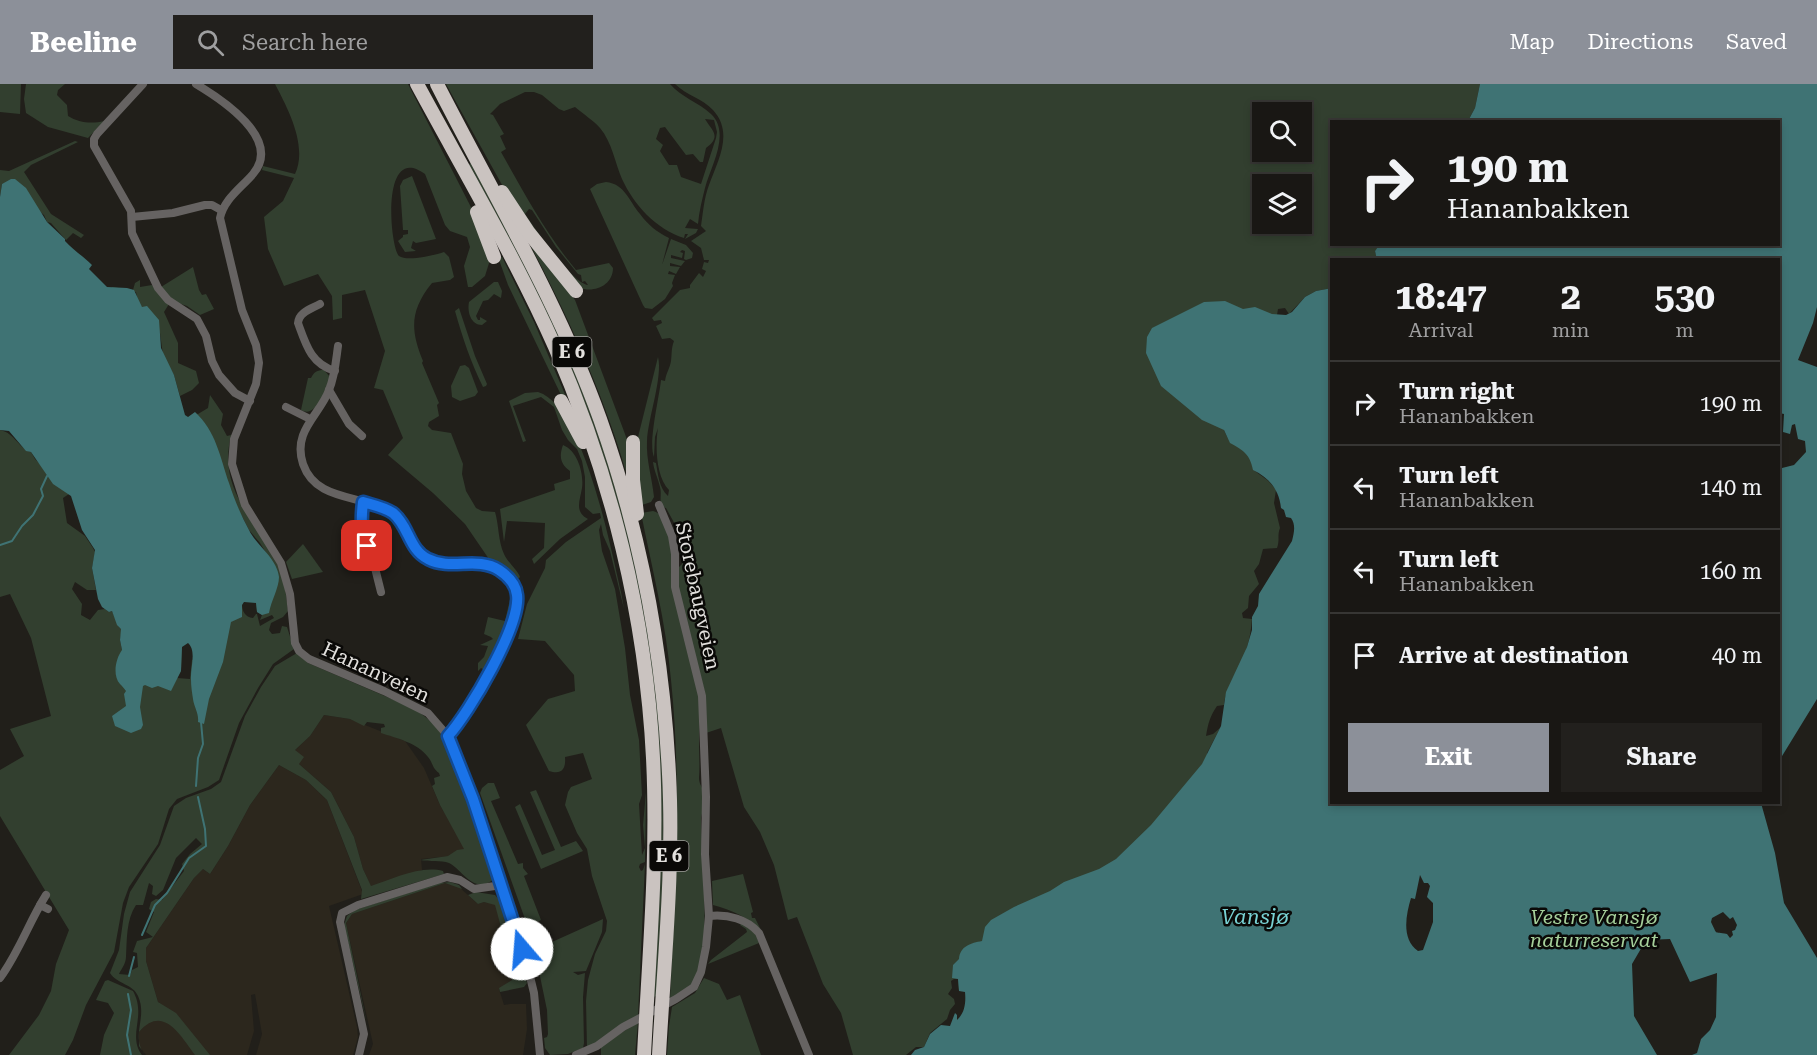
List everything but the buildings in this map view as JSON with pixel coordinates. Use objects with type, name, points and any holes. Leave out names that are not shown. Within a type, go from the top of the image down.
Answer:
[{"type":"highway","name":"E 6","points":[[417,84],[513,261],[554,345],[580,411],[613,512],[633,600],[644,668],[653,758],[654,873],[644,1055]]},
{"type":"highway","name":"E 6","points":[[436,84],[544,290],[585,381],[615,467],[641,563],[659,662],[669,776],[669,870],[659,1055]]},
{"type":"highway","name":"E 6","points":[[472,153],[485,165],[519,220],[576,291]]},
{"type":"highway","name":"E 6","points":[[471,184],[472,201],[494,257]]},
{"type":"highway","name":"E 6","points":[[561,401],[584,443],[604,503],[613,512]]},
{"type":"highway","name":"E 6","points":[[633,442],[634,496],[644,549],[641,563]]},
{"type":"street","points":[[143,84],[93,142],[132,217],[131,228],[134,238],[158,288],[168,300],[197,319],[202,325],[212,361],[219,375],[235,393],[250,401]]},
{"type":"street","points":[[132,217],[172,213],[205,205],[212,205],[221,210],[256,170],[260,155],[248,124],[238,113],[196,84]]},
{"type":"street","name":"Hananveien","points":[[221,210],[222,233],[242,310],[256,345],[259,360],[256,384],[234,440],[232,464],[245,505],[281,563],[290,594],[294,639],[299,651],[317,663],[417,706],[432,717],[448,736]]},
{"type":"street","points":[[320,304],[302,313],[298,323],[317,363],[334,371]]},
{"type":"street","points":[[338,346],[329,390],[309,419],[302,443],[300,454],[312,482],[326,490],[381,507],[393,514],[400,522],[413,547],[426,559],[440,563],[477,563],[492,566],[510,579],[517,592],[518,600],[512,622],[493,667],[448,736],[473,799],[526,960],[534,993],[540,1055]]},
{"type":"street","points":[[329,390],[351,428],[362,436]]},
{"type":"street","points":[[286,407],[309,419]]},
{"type":"street","points":[[363,502],[362,531],[373,560],[381,592]]},
{"type":"street","name":"Storebaugveien","points":[[576,1055],[591,1049],[623,1027],[694,987],[704,960],[709,916],[702,696],[675,587],[672,536],[659,505]]},
{"type":"street","points":[[359,1055],[364,1034],[342,933],[340,917],[342,913],[358,905],[447,877],[460,880],[474,889],[502,885]]},
{"type":"street","points":[[0,978],[19,950],[29,923],[46,895]]},
{"type":"street","points":[[40,904],[48,909]]},
{"type":"street","points":[[709,916],[719,915],[743,920],[759,933],[809,1055]]},
{"type":"shaded area","points":[[324,715],[350,719],[405,741],[424,768],[440,805],[465,849],[451,856],[421,859],[422,870],[371,887],[354,837],[331,792],[299,764],[295,750],[310,736]]},
{"type":"shaded area","points":[[279,765],[306,780],[327,800],[363,894],[329,906],[357,1027],[358,1037],[353,1055],[256,1055],[262,1034],[255,994],[251,995],[254,1031],[247,1055],[146,1055],[139,1046],[139,1032],[162,1005],[158,1002],[146,961],[146,948],[194,878],[203,869],[210,874],[250,805]]},
{"type":"shaded area","points":[[445,883],[459,887],[478,904],[484,902],[497,904],[515,973],[512,980],[499,989],[504,1005],[526,1004],[527,1029],[523,1055],[369,1055],[373,1044],[346,923],[352,914]]},
{"type":"green space","points":[[0,84],[21,84],[20,114],[0,112]]},
{"type":"green space","points":[[26,84],[65,84],[58,90],[57,95],[67,105],[68,116],[86,122],[104,121],[88,138],[48,127],[26,113],[24,99]]},
{"type":"green space","points":[[275,84],[408,84],[475,215],[490,260],[485,276],[472,287],[468,287],[464,266],[470,247],[467,237],[450,231],[445,225],[425,174],[411,168],[401,172],[395,183],[391,218],[399,256],[414,258],[444,252],[449,257],[454,277],[450,280],[432,283],[419,302],[414,320],[414,330],[422,363],[439,403],[437,405],[439,416],[429,422],[428,426],[432,430],[451,433],[463,464],[462,474],[466,491],[476,508],[495,512],[502,549],[519,574],[518,579],[491,562],[465,524],[388,455],[403,438],[383,390],[374,388],[385,351],[365,290],[342,295],[342,318],[333,320],[332,296],[318,274],[284,286],[268,249],[264,217],[283,201],[294,178],[262,170],[263,166],[295,174],[299,152],[295,128]]},
{"type":"green space","points":[[446,84],[670,84],[711,114],[717,122],[718,150],[705,188],[698,224],[690,219],[685,228],[698,229],[696,233],[685,239],[688,234],[685,234],[684,238],[664,229],[640,207],[622,179],[604,134],[594,122],[575,107],[564,111],[542,95],[525,92],[500,104],[490,114],[493,115],[504,134],[500,136],[506,149],[501,152],[545,228],[576,270],[609,263],[613,268],[607,283],[597,288],[580,288],[511,201]],"holes":[[[705,119],[714,120],[717,132],[701,184],[681,177],[677,165],[669,165],[660,151],[663,145],[656,139],[660,128],[665,127],[686,155],[693,154],[700,162],[703,162],[706,148],[715,137]],[[529,209],[532,210],[556,247],[581,275],[582,282],[585,281],[588,285],[581,282],[573,275],[555,255],[525,214]]]},
{"type":"green space","points":[[675,84],[1480,84],[1475,108],[1469,120],[1330,120],[1330,246],[1379,246],[1375,251],[1377,258],[1330,258],[1330,288],[1316,291],[1305,297],[1289,314],[1285,308],[1278,309],[1277,315],[1280,318],[1224,430],[1229,439],[1250,457],[1255,471],[1276,490],[1274,503],[1280,528],[1277,548],[1263,549],[1259,564],[1254,571],[1259,584],[1249,596],[1248,608],[1242,613],[1243,618],[1252,619],[1245,654],[1225,697],[1224,705],[1217,706],[1209,724],[1206,736],[1220,728],[1207,753],[1208,773],[1178,809],[965,991],[959,991],[958,979],[951,981],[952,988],[948,994],[954,999],[955,1004],[947,1019],[930,1033],[924,1047],[916,1047],[906,1055],[853,1055],[841,1013],[823,984],[797,917],[788,920],[774,865],[760,832],[744,807],[721,728],[706,733],[705,693],[676,585],[677,569],[682,564],[677,528],[666,508],[662,507],[661,490],[653,462],[656,463],[661,485],[668,496],[669,490],[659,469],[658,428],[654,457],[652,450],[654,420],[661,380],[665,381],[674,341],[670,338],[662,339],[656,326],[662,323],[661,320],[654,321],[652,318],[680,290],[690,288],[699,273],[703,277],[706,271],[702,269],[704,262],[708,263],[709,260],[704,260],[701,248],[691,241],[706,231],[701,226],[705,200],[722,147],[722,128],[713,110]]},
{"type":"green space","points":[[75,141],[78,142],[31,165],[24,172],[51,214],[84,235],[81,238],[73,233],[66,240],[51,223],[47,222],[44,215],[6,183],[2,184],[0,197],[0,170],[9,171]]},
{"type":"green space","points":[[471,163],[535,284],[578,376],[608,463],[637,574],[656,688],[661,746],[663,884],[658,980],[654,997],[659,774],[610,481],[467,166]]},
{"type":"green space","points":[[412,176],[436,239],[416,243],[413,241],[411,248],[416,251],[405,252],[398,241],[403,235],[408,234],[408,230],[403,230],[400,186],[403,180]]},
{"type":"green space","points":[[606,182],[618,186],[646,222],[669,238],[662,265],[671,239],[686,245],[693,253],[692,258],[686,260],[684,259],[685,251],[682,250],[680,252],[683,253],[682,258],[671,255],[671,258],[685,261],[681,266],[670,263],[670,266],[680,267],[676,274],[669,271],[668,274],[675,275],[673,286],[665,299],[652,309],[645,308],[643,305],[590,189]]},
{"type":"green space","points":[[525,235],[575,300],[628,443],[629,482],[609,418],[584,356]]},
{"type":"green space","points":[[498,257],[502,257],[534,322],[567,399],[562,397],[508,285]]},
{"type":"green space","points":[[193,267],[199,290],[202,295],[206,294],[214,309],[200,315],[187,306],[172,301],[161,287]]},
{"type":"green space","points":[[140,280],[140,287],[152,285],[169,304],[164,312],[178,343],[178,363],[196,371],[199,383],[192,390],[180,396],[174,375],[163,355],[160,333],[138,302],[136,292],[111,289],[112,287],[133,290],[135,283]]},
{"type":"green space","points":[[494,282],[498,282],[502,291],[501,298],[494,294],[488,300],[483,301],[476,316],[478,320],[480,317],[487,321],[482,325],[475,323],[469,310],[469,302]]},
{"type":"green space","points":[[459,308],[487,384],[483,387],[455,311]]},
{"type":"green space","points":[[658,357],[659,375],[647,441],[654,497],[651,502],[639,506],[636,459],[638,437]]},
{"type":"green space","points":[[465,365],[469,368],[478,392],[475,396],[460,401],[452,397],[451,386],[460,366]]},
{"type":"green space","points":[[324,370],[330,377],[320,401],[311,410],[306,412],[301,410],[308,378]]},
{"type":"green space","points":[[538,392],[554,403],[569,423],[581,450],[593,481],[621,592],[624,609],[601,524],[599,530],[602,551],[615,589],[630,695],[639,740],[642,855],[645,848],[643,825],[646,792],[645,862],[639,867],[641,871],[643,870],[645,864],[638,1016],[587,1048],[588,980],[595,954],[606,931],[607,921],[592,876],[587,849],[565,805],[571,787],[592,779],[583,753],[565,757],[562,770],[549,771],[526,725],[548,699],[575,691],[574,675],[545,641],[518,639],[527,604],[545,568],[546,560],[566,542],[601,518],[600,513],[593,514],[585,507],[585,477],[582,461],[577,449],[562,430],[554,407],[541,397],[513,406],[526,441],[523,442],[509,401],[525,393]]},
{"type":"green space","points":[[210,395],[223,414],[221,425],[227,436],[231,435],[228,456],[234,490],[270,548],[283,576],[288,611],[283,617],[271,623],[269,630],[272,634],[280,633],[282,626],[287,627],[294,649],[273,664],[258,688],[239,723],[219,780],[208,787],[177,799],[169,809],[158,844],[129,887],[123,903],[114,952],[86,1005],[65,1055],[9,1055],[39,1015],[51,991],[56,964],[69,930],[0,816],[0,770],[24,756],[10,729],[51,716],[31,638],[10,594],[0,597],[0,430],[9,434],[31,452],[69,494],[63,498],[67,523],[85,536],[95,552],[92,568],[96,590],[87,590],[75,582],[72,589],[82,604],[81,615],[90,620],[98,610],[112,611],[122,629],[120,640],[122,650],[182,647],[181,671],[177,678],[190,679],[192,660],[225,646],[227,638],[221,632],[242,604],[246,615],[253,618],[257,614],[260,626],[274,618],[272,615],[260,620],[262,615],[257,612],[256,603],[277,571],[249,530],[191,416],[208,408]]},
{"type":"green space","points":[[563,445],[573,452],[579,463],[582,488],[579,509],[588,519],[560,539],[534,564],[532,559],[544,548],[545,523],[507,521],[504,542],[500,509],[555,490],[554,484],[570,479],[570,471],[561,460]]},
{"type":"green space","points":[[653,511],[661,515],[669,533],[672,586],[699,692],[699,782],[703,791],[701,818],[704,929],[699,971],[693,984],[670,1000],[677,840],[676,760],[666,638],[641,513]]},
{"type":"green space","points":[[303,544],[323,572],[292,579],[286,562]]},
{"type":"green space","points":[[509,582],[515,594],[512,606],[497,650],[476,689],[484,670],[481,668],[478,671],[478,663],[484,657],[488,646],[480,645],[493,639],[484,634],[488,617],[505,621],[511,595],[507,583]]},
{"type":"green space","points":[[297,653],[308,663],[415,709],[437,726],[445,739],[464,788],[494,879],[480,885],[469,880],[449,863],[420,860],[448,856],[457,850],[464,849],[432,786],[435,784],[434,778],[440,776],[439,773],[424,752],[406,742],[381,733],[381,728],[385,727],[384,724],[367,722],[364,726],[350,719],[324,715],[310,736],[295,750],[304,757],[299,764],[331,792],[354,837],[363,869],[371,886],[416,871],[434,870],[443,871],[444,874],[361,899],[362,890],[327,800],[306,780],[279,765],[250,805],[210,874],[203,869],[194,878],[146,948],[146,961],[158,1002],[176,1013],[210,1055],[195,1055],[177,1032],[163,1022],[156,1021],[148,1024],[139,1032],[141,1004],[138,996],[136,992],[110,973],[119,950],[130,892],[160,845],[174,806],[221,782],[245,716],[275,666]],"holes":[[[196,838],[202,844],[182,864],[184,871],[162,900],[156,899],[151,902],[149,909],[154,912],[146,932],[153,937],[137,941],[133,952],[137,953],[138,967],[132,970],[130,975],[119,974],[126,960],[130,917],[136,905],[143,905],[149,883],[153,886],[152,894],[156,896],[163,890],[176,858]]]},
{"type":"green space","points":[[488,783],[494,783],[500,798],[491,801],[518,864],[523,863],[523,868],[528,874],[524,876],[541,920],[535,923],[539,935],[548,932],[552,942],[603,919],[602,932],[586,971],[573,972],[578,975],[585,973],[584,1043],[583,1048],[568,1054],[550,1055],[545,1048],[544,1038],[548,1034],[547,1010],[536,957],[525,919],[480,793]]},
{"type":"green space","points":[[536,790],[561,847],[576,841],[583,851],[541,869],[515,807],[520,804],[542,855],[555,850],[530,792]]},
{"type":"green space","points":[[743,874],[753,912],[751,913],[752,918],[755,918],[761,930],[739,914],[713,905],[712,881]]},
{"type":"green space","points":[[450,882],[459,885],[462,889],[445,883],[352,914],[346,923],[367,1024],[344,925],[347,916],[355,910],[439,883]]},
{"type":"green space","points":[[476,892],[495,895],[503,904],[527,983],[524,987],[500,992],[499,988],[512,980],[514,975],[495,905],[484,902],[478,904],[468,895]]},
{"type":"green space","points":[[742,923],[755,933],[759,943],[708,964],[747,932],[740,925]]},
{"type":"green space","points":[[704,978],[719,984],[727,1000],[740,995],[761,1055],[667,1055],[672,1007],[695,993]]},
{"type":"green space","points":[[108,980],[133,991],[138,1009],[136,1040],[142,1055],[100,1055],[104,1035],[114,1013],[108,1003],[96,1000],[105,981]]},
{"type":"green space","points":[[638,1022],[635,1055],[601,1055],[601,1046]]},
{"type":"water","points":[[1480,84],[1817,84],[1817,307],[1798,360],[1817,367],[1817,699],[1780,759],[1780,494],[1782,491],[1780,475],[1782,468],[1794,465],[1806,452],[1805,441],[1798,439],[1795,424],[1792,425],[1790,434],[1783,432],[1784,414],[1780,413],[1782,392],[1780,387],[1780,258],[1377,258],[1375,251],[1379,246],[1780,246],[1780,120],[1469,120],[1475,108]]},
{"type":"water","points":[[15,179],[26,188],[47,222],[92,265],[89,269],[107,287],[134,290],[142,307],[147,306],[159,320],[161,348],[174,375],[185,415],[188,417],[195,412],[208,427],[243,519],[252,536],[277,570],[279,581],[269,613],[262,615],[257,612],[256,603],[244,602],[242,617],[231,622],[223,662],[209,699],[204,724],[198,722],[194,702],[191,680],[193,655],[188,643],[182,647],[181,671],[171,691],[158,686],[152,688],[143,686],[140,707],[143,725],[141,729],[131,733],[115,726],[112,716],[126,706],[124,694],[126,691],[116,676],[118,657],[122,650],[121,629],[112,611],[109,612],[102,607],[98,599],[92,568],[95,550],[82,530],[71,496],[53,484],[31,452],[26,451],[9,431],[0,430],[0,197],[2,184]]},
{"type":"water","name":"Vansjø","points":[[1330,288],[1330,804],[1761,804],[1775,853],[1784,903],[1817,958],[1817,1055],[1692,1055],[1697,1053],[1701,1039],[1710,1030],[1716,1017],[1717,973],[1690,982],[1670,939],[1646,940],[1632,964],[1634,1016],[1657,1055],[911,1055],[915,1050],[924,1047],[930,1034],[941,1025],[950,1026],[955,1013],[957,1020],[962,1014],[965,992],[959,991],[958,979],[952,978],[953,965],[964,948],[982,941],[985,927],[991,920],[1064,882],[1099,869],[1116,859],[1151,825],[1202,764],[1221,726],[1226,692],[1247,647],[1259,594],[1292,541],[1294,523],[1291,518],[1286,517],[1272,485],[1253,470],[1248,456],[1230,443],[1224,430],[1202,420],[1161,386],[1146,353],[1147,337],[1152,328],[1204,302],[1225,301],[1243,309],[1255,307],[1272,314],[1286,315],[1292,312],[1305,297],[1316,291]],"holes":[[[1420,875],[1424,883],[1430,886],[1427,897],[1433,903],[1433,922],[1423,950],[1418,951],[1409,940],[1406,926],[1409,905],[1411,898],[1415,899]],[[1723,912],[1730,919],[1733,917],[1737,925],[1730,938],[1727,934],[1716,932],[1711,922],[1712,918]]]},
{"type":"waterway","points":[[0,545],[12,541],[33,515],[43,496],[41,489],[47,476]]},
{"type":"waterway","points":[[196,786],[198,758],[203,744],[201,722]]},
{"type":"waterway","points":[[142,935],[155,905],[167,893],[189,858],[206,846],[198,797]]},
{"type":"waterway","points":[[129,976],[134,957]]},
{"type":"waterway","points":[[128,994],[131,1010],[127,1035],[131,1055]]},
{"type":"route","points":[[367,546],[362,531],[363,502],[381,507],[393,514],[400,522],[413,547],[426,559],[440,563],[471,562],[492,566],[510,579],[517,592],[518,600],[512,622],[496,662],[483,686],[448,736],[473,799],[522,949]]},
{"type":"park label","name":"Vestre Vansjø naturreservat","points":[[1594,928]]}]
